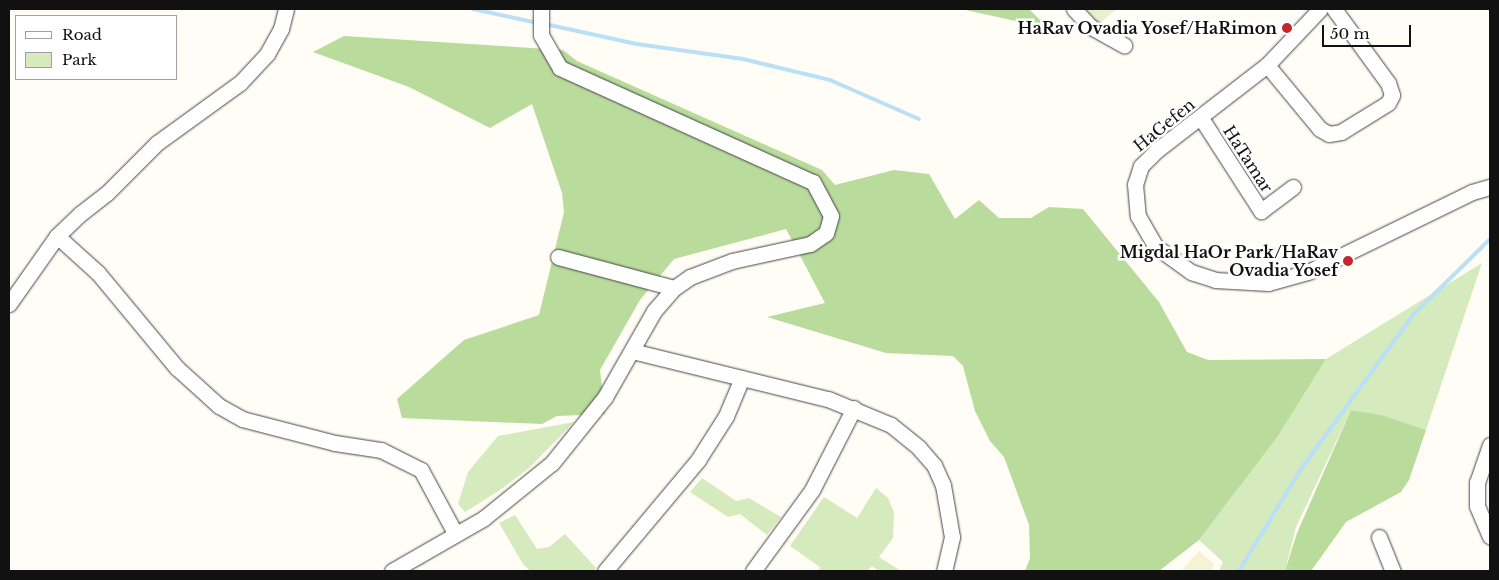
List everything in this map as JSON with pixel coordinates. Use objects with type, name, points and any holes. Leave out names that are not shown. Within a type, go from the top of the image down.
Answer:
[{"type":"street","points":[[9,304],[57,236],[157,143],[240,83],[267,54],[281,29],[286,9]]},
{"type":"street","points":[[392,571],[507,502],[552,463],[606,398],[654,311],[674,288],[690,277],[725,263],[810,244],[826,233],[831,216],[813,182],[560,68],[541,35],[541,9]]},
{"type":"street","points":[[1074,9],[1090,27],[1124,45]]},
{"type":"street","name":"HaGefen","points":[[1320,9],[1267,65],[1201,118],[1157,150],[1141,166],[1134,184],[1136,200],[1144,231],[1155,246],[1191,272],[1215,280],[1260,283],[1291,278],[1472,192],[1490,187]]},
{"type":"street","points":[[1267,65],[1320,129],[1329,134],[1340,132],[1388,103],[1392,95],[1388,83],[1334,9]]},
{"type":"street","name":"HaTamar","points":[[1201,118],[1261,211],[1294,187]]},
{"type":"street","points":[[57,236],[98,274],[177,368],[219,406],[252,421],[334,443],[381,450],[421,470],[455,533]]},
{"type":"street","points":[[558,256],[674,288]]},
{"type":"street","points":[[632,351],[854,408],[897,430],[934,465],[943,485],[951,520],[952,537],[944,571]]},
{"type":"street","points":[[604,571],[698,460],[726,416],[742,378]]},
{"type":"street","points":[[753,571],[812,490],[854,408]]},
{"type":"street","points":[[1490,445],[1477,482],[1477,506],[1490,536]]},
{"type":"street","points":[[1379,537],[1393,571]]},
{"type":"shaded area","points":[[1199,551],[1214,564],[1212,571],[1181,571]]},
{"type":"green space","points":[[961,9],[1029,9],[1050,30],[1030,24]]},
{"type":"green space","points":[[1085,9],[1117,9],[1098,24]]},
{"type":"green space","points":[[344,36],[563,50],[577,61],[822,170],[835,185],[894,170],[929,174],[955,219],[979,200],[999,218],[1031,218],[1049,207],[1083,209],[1159,302],[1187,352],[1208,360],[1326,359],[1278,436],[1199,540],[1159,571],[1025,571],[1030,558],[1029,525],[1004,457],[990,441],[975,411],[963,366],[953,356],[886,353],[767,317],[825,303],[786,229],[674,259],[640,300],[600,370],[605,414],[557,416],[542,424],[402,418],[397,399],[464,340],[539,315],[564,212],[562,193],[532,104],[490,128],[409,87],[313,52]]},
{"type":"green space","points":[[1482,263],[1426,430],[1382,415],[1351,410],[1296,527],[1285,571],[1219,571],[1223,562],[1199,540],[1278,436],[1326,359]]},
{"type":"green space","points":[[1351,410],[1382,415],[1426,430],[1409,480],[1401,492],[1346,522],[1311,571],[1285,571],[1297,533]]},
{"type":"green space","points":[[574,422],[529,468],[500,490],[465,512],[458,504],[468,472],[498,436]]},
{"type":"green space","points":[[702,478],[736,501],[749,498],[781,517],[767,535],[740,514],[728,517],[690,492]]},
{"type":"green space","points":[[876,488],[888,498],[894,512],[893,538],[879,557],[901,571],[878,571],[872,566],[867,571],[819,571],[820,567],[790,546],[824,497],[857,518]]},
{"type":"green space","points":[[515,515],[537,549],[549,547],[565,534],[596,568],[594,571],[530,571],[523,564],[499,523]]},
{"type":"waterway","points":[[473,9],[538,23]]},
{"type":"waterway","points":[[545,24],[637,44],[743,59],[830,80],[919,119]]},
{"type":"waterway","points":[[1239,571],[1301,469],[1413,315],[1490,239]]},
{"type":"place","name":"HaRav Ovadia Yosef/HaRimon","points":[[1287,28]]},
{"type":"place","name":"Migdal HaOr Park/HaRav Ovadia Yosef","points":[[1348,261]]}]
